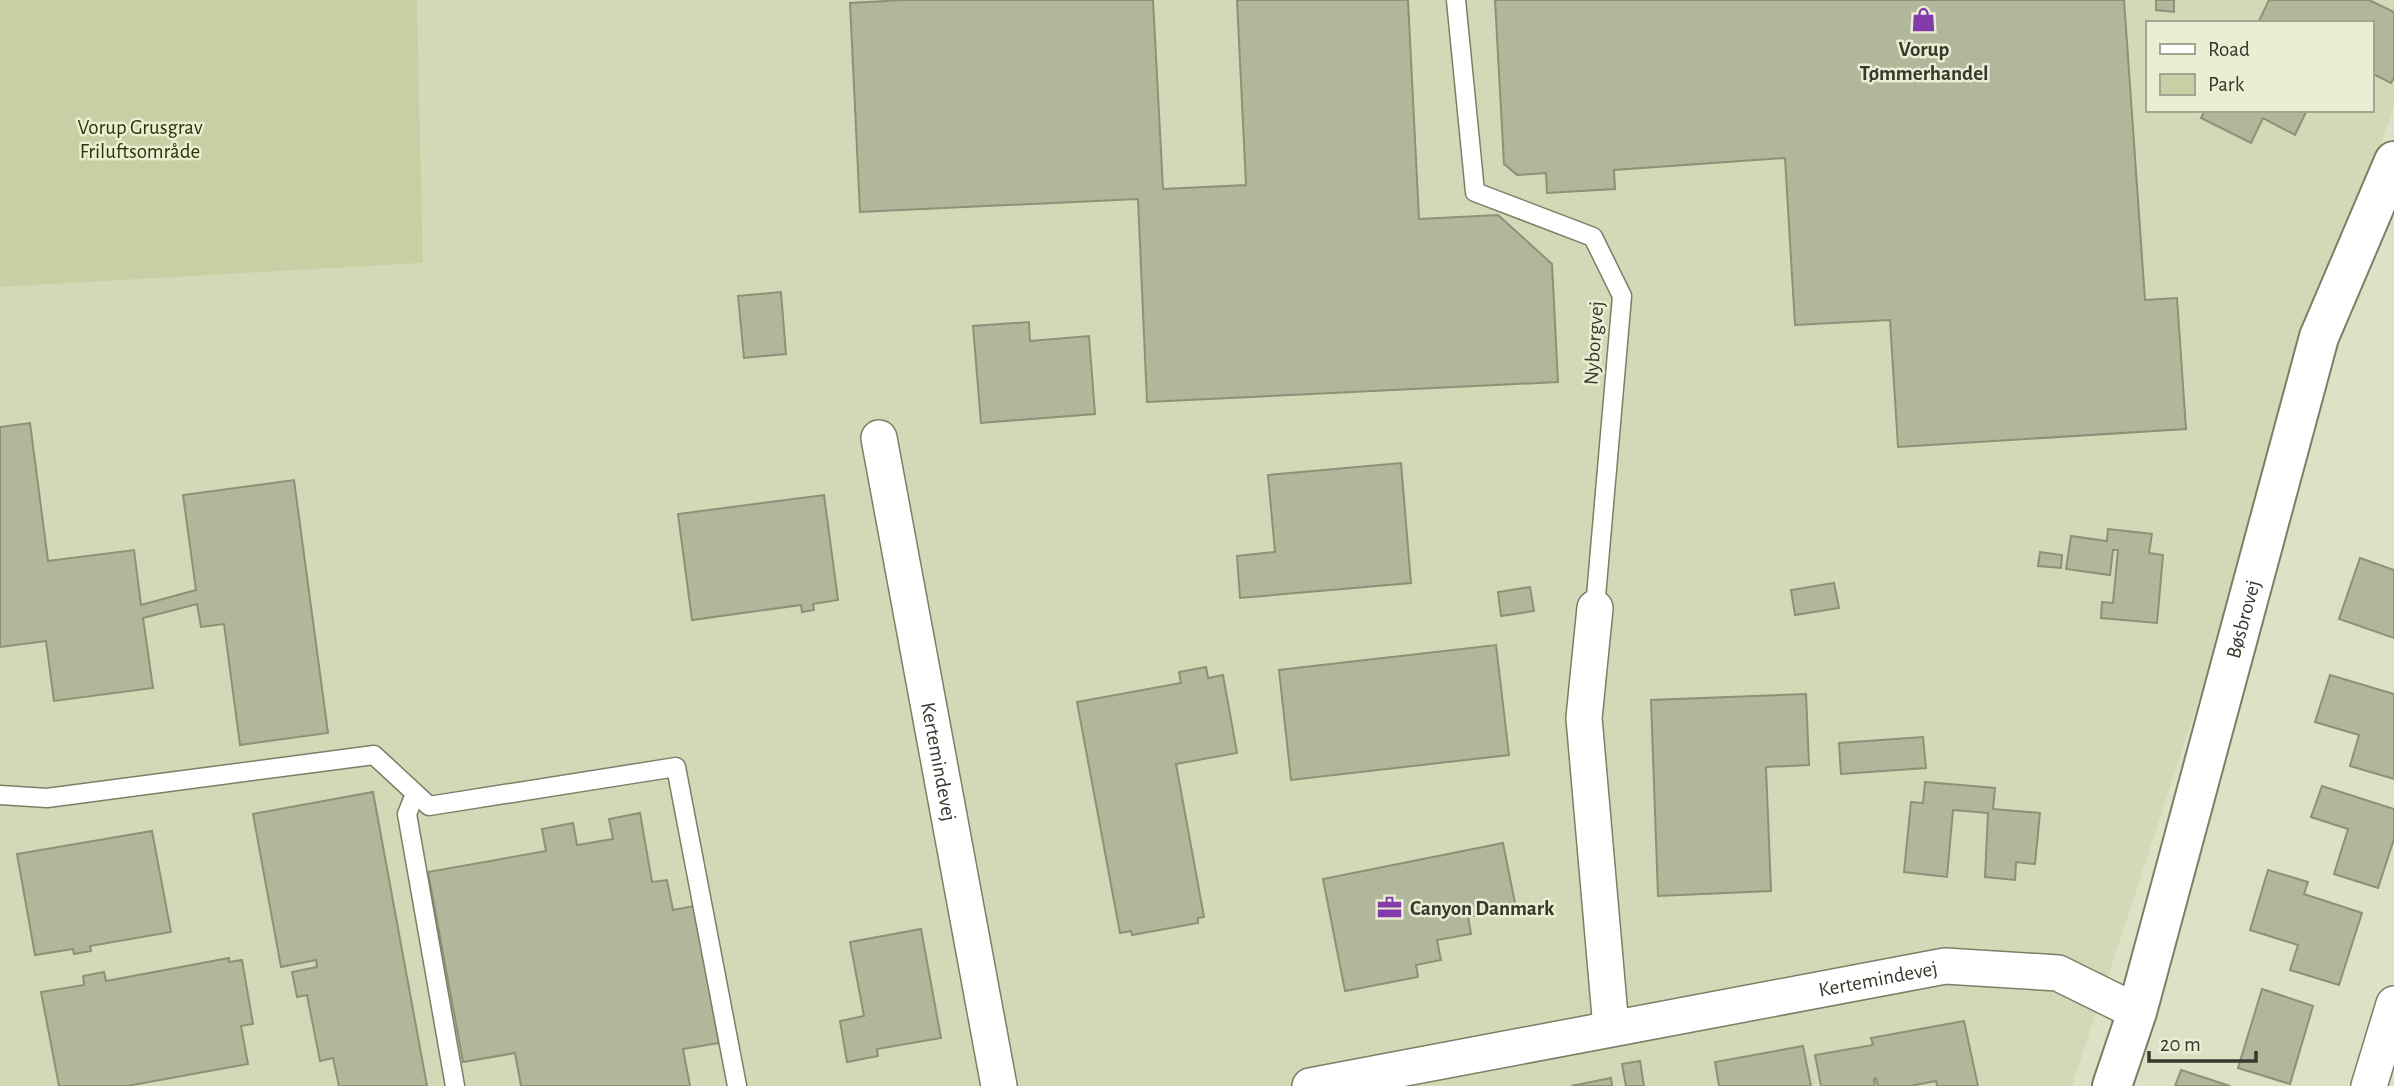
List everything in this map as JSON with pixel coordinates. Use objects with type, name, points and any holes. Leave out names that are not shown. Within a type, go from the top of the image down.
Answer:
[{"type":"street","name":"Bøsbrovej","points":[[2112,1086],[2137,1012],[2319,337],[2394,162]]},
{"type":"street","name":"Kertemindevej","points":[[879,438],[999,1086]]},
{"type":"street","points":[[1595,608],[1584,718],[1611,1028]]},
{"type":"street","name":"Kertemindevej","points":[[1310,1086],[1945,966],[2058,973],[2137,1012]]},
{"type":"street","points":[[2369,1086],[2394,1004]]},
{"type":"lane","name":"Nyborgvej","points":[[1457,0],[1475,192],[1593,237],[1622,296],[1595,608]]},
{"type":"lane","points":[[0,795],[47,798],[374,755],[429,806],[676,767],[737,1086]]},
{"type":"lane","points":[[415,793],[407,814],[455,1086]]},
{"type":"shaded area","points":[[417,0],[2394,0],[2394,105],[2072,1086],[0,1086],[0,287],[423,263]]},
{"type":"green space","name":"Vorup Grusgrav Friluftsområde","points":[[0,0],[417,0],[423,263],[0,287]]},
{"type":"building","points":[[904,0],[1153,0],[1163,189],[1246,185],[1237,0],[1408,0],[1419,219],[1498,215],[1552,264],[1558,382],[1147,402],[1138,199],[860,212],[850,3]]},
{"type":"building","points":[[1495,0],[2124,0],[2145,300],[2177,298],[2186,429],[1898,447],[1890,320],[1795,325],[1785,158],[1614,170],[1615,189],[1547,193],[1546,173],[1517,175],[1504,164]]},
{"type":"building","points":[[2156,0],[2174,0],[2174,12],[2156,10]]},
{"type":"building","points":[[2269,0],[2369,0],[2394,12],[2394,78],[2391,83],[2373,74],[2373,21],[2259,21]]},
{"type":"building","points":[[2204,112],[2306,112],[2295,135],[2263,118],[2251,143],[2201,118]]},
{"type":"building","points":[[781,292],[786,354],[744,358],[738,296]]},
{"type":"building","points":[[1029,322],[1030,341],[1089,336],[1095,414],[981,423],[973,326]]},
{"type":"building","points":[[30,423],[48,561],[134,550],[141,605],[196,590],[183,495],[294,480],[328,733],[240,745],[224,624],[201,627],[197,604],[143,618],[153,688],[54,701],[46,641],[0,647],[0,427]]},
{"type":"building","points":[[1401,463],[1411,583],[1240,598],[1237,556],[1275,552],[1268,475]]},
{"type":"building","points":[[824,495],[838,600],[813,604],[814,610],[802,612],[801,605],[692,620],[678,514]]},
{"type":"building","points":[[2108,529],[2152,534],[2149,553],[2163,555],[2157,623],[2101,618],[2102,602],[2113,603],[2118,550],[2113,550],[2110,575],[2066,569],[2071,536],[2107,541]]},
{"type":"building","points":[[2040,552],[2062,555],[2061,568],[2038,566]]},
{"type":"building","points":[[2360,558],[2394,570],[2394,638],[2339,619]]},
{"type":"building","points":[[1834,583],[1839,608],[1795,615],[1791,590]]},
{"type":"building","points":[[1530,587],[1534,611],[1501,616],[1498,592]]},
{"type":"building","points":[[1496,645],[1509,755],[1291,780],[1279,670]]},
{"type":"building","points":[[1206,667],[1208,678],[1223,675],[1237,753],[1176,764],[1204,917],[1198,918],[1198,923],[1132,935],[1131,931],[1120,933],[1077,702],[1181,683],[1179,672]]},
{"type":"building","points":[[2330,675],[2394,694],[2394,779],[2350,766],[2359,735],[2315,722]]},
{"type":"building","points":[[1806,694],[1809,765],[1766,767],[1771,891],[1658,896],[1651,700]]},
{"type":"building","points":[[1923,737],[1926,768],[1841,774],[1839,743]]},
{"type":"building","points":[[1925,782],[1995,788],[1993,809],[2040,813],[2035,864],[2016,862],[2015,880],[1985,877],[1988,813],[1953,810],[1947,877],[1904,872],[1911,802],[1923,803]]},
{"type":"building","points":[[2322,786],[2394,809],[2394,839],[2378,888],[2334,874],[2348,829],[2311,817]]},
{"type":"building","points":[[373,792],[427,1086],[339,1086],[333,1058],[320,1061],[307,995],[297,997],[292,972],[317,967],[316,960],[281,967],[253,814]]},
{"type":"building","points":[[640,813],[652,882],[667,880],[673,910],[694,906],[719,1043],[683,1049],[690,1086],[521,1086],[515,1053],[463,1062],[428,872],[546,851],[542,829],[573,823],[577,845],[613,839],[609,819]]},
{"type":"building","points":[[152,831],[171,932],[90,946],[91,951],[74,954],[73,949],[35,955],[17,854]]},
{"type":"building","points":[[1503,843],[1516,908],[1468,917],[1471,934],[1437,940],[1441,960],[1416,965],[1418,977],[1345,991],[1323,879]]},
{"type":"building","points":[[2268,870],[2308,882],[2304,894],[2362,913],[2339,985],[2290,970],[2298,945],[2250,930]]},
{"type":"building","points":[[921,929],[941,1038],[877,1049],[878,1056],[847,1062],[840,1021],[864,1016],[850,942]]},
{"type":"building","points":[[229,958],[229,962],[242,960],[253,1024],[241,1026],[248,1064],[127,1086],[59,1086],[41,992],[84,985],[83,976],[104,972],[106,981]]},
{"type":"building","points":[[2262,989],[2313,1006],[2290,1084],[2238,1068]]},
{"type":"building","points":[[1964,1021],[1978,1086],[1937,1086],[1936,1081],[1910,1086],[1878,1086],[1876,1078],[1875,1086],[1821,1086],[1815,1055],[1873,1045],[1871,1038]]},
{"type":"building","points":[[1803,1046],[1811,1086],[1719,1086],[1715,1062]]},
{"type":"building","points":[[1640,1061],[1644,1086],[1626,1086],[1622,1064]]},
{"type":"building","points":[[2181,1070],[2230,1086],[2175,1086]]},
{"type":"building","points":[[1611,1078],[1612,1086],[1571,1086]]},
{"type":"place","name":"Vorup Tømmerhandel","points":[[1924,20]]},
{"type":"place","name":"Canyon Danmark","points":[[1390,908]]}]
